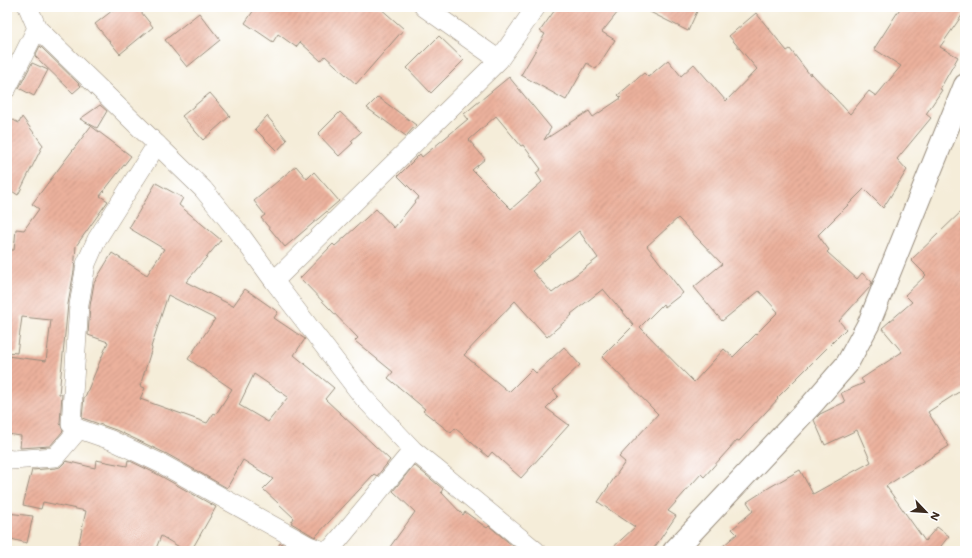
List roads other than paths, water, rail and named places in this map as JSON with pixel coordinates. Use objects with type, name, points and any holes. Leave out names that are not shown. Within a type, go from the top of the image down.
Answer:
[{"type":"street","points":[[28,7],[37,28],[203,189],[242,237],[362,397],[413,450],[536,551]]},
{"type":"street","points":[[424,7],[500,60]]},
{"type":"street","points":[[274,281],[500,60],[536,7]]},
{"type":"street","points":[[7,88],[37,28]]},
{"type":"street","points":[[674,551],[813,404],[847,364],[869,323],[965,85]]},
{"type":"street","points":[[157,144],[97,239],[86,264],[79,305],[71,424],[79,429],[111,440],[162,464],[309,546],[320,550],[330,550],[413,450]]},
{"type":"street","points":[[7,459],[55,457],[79,429]]}]
